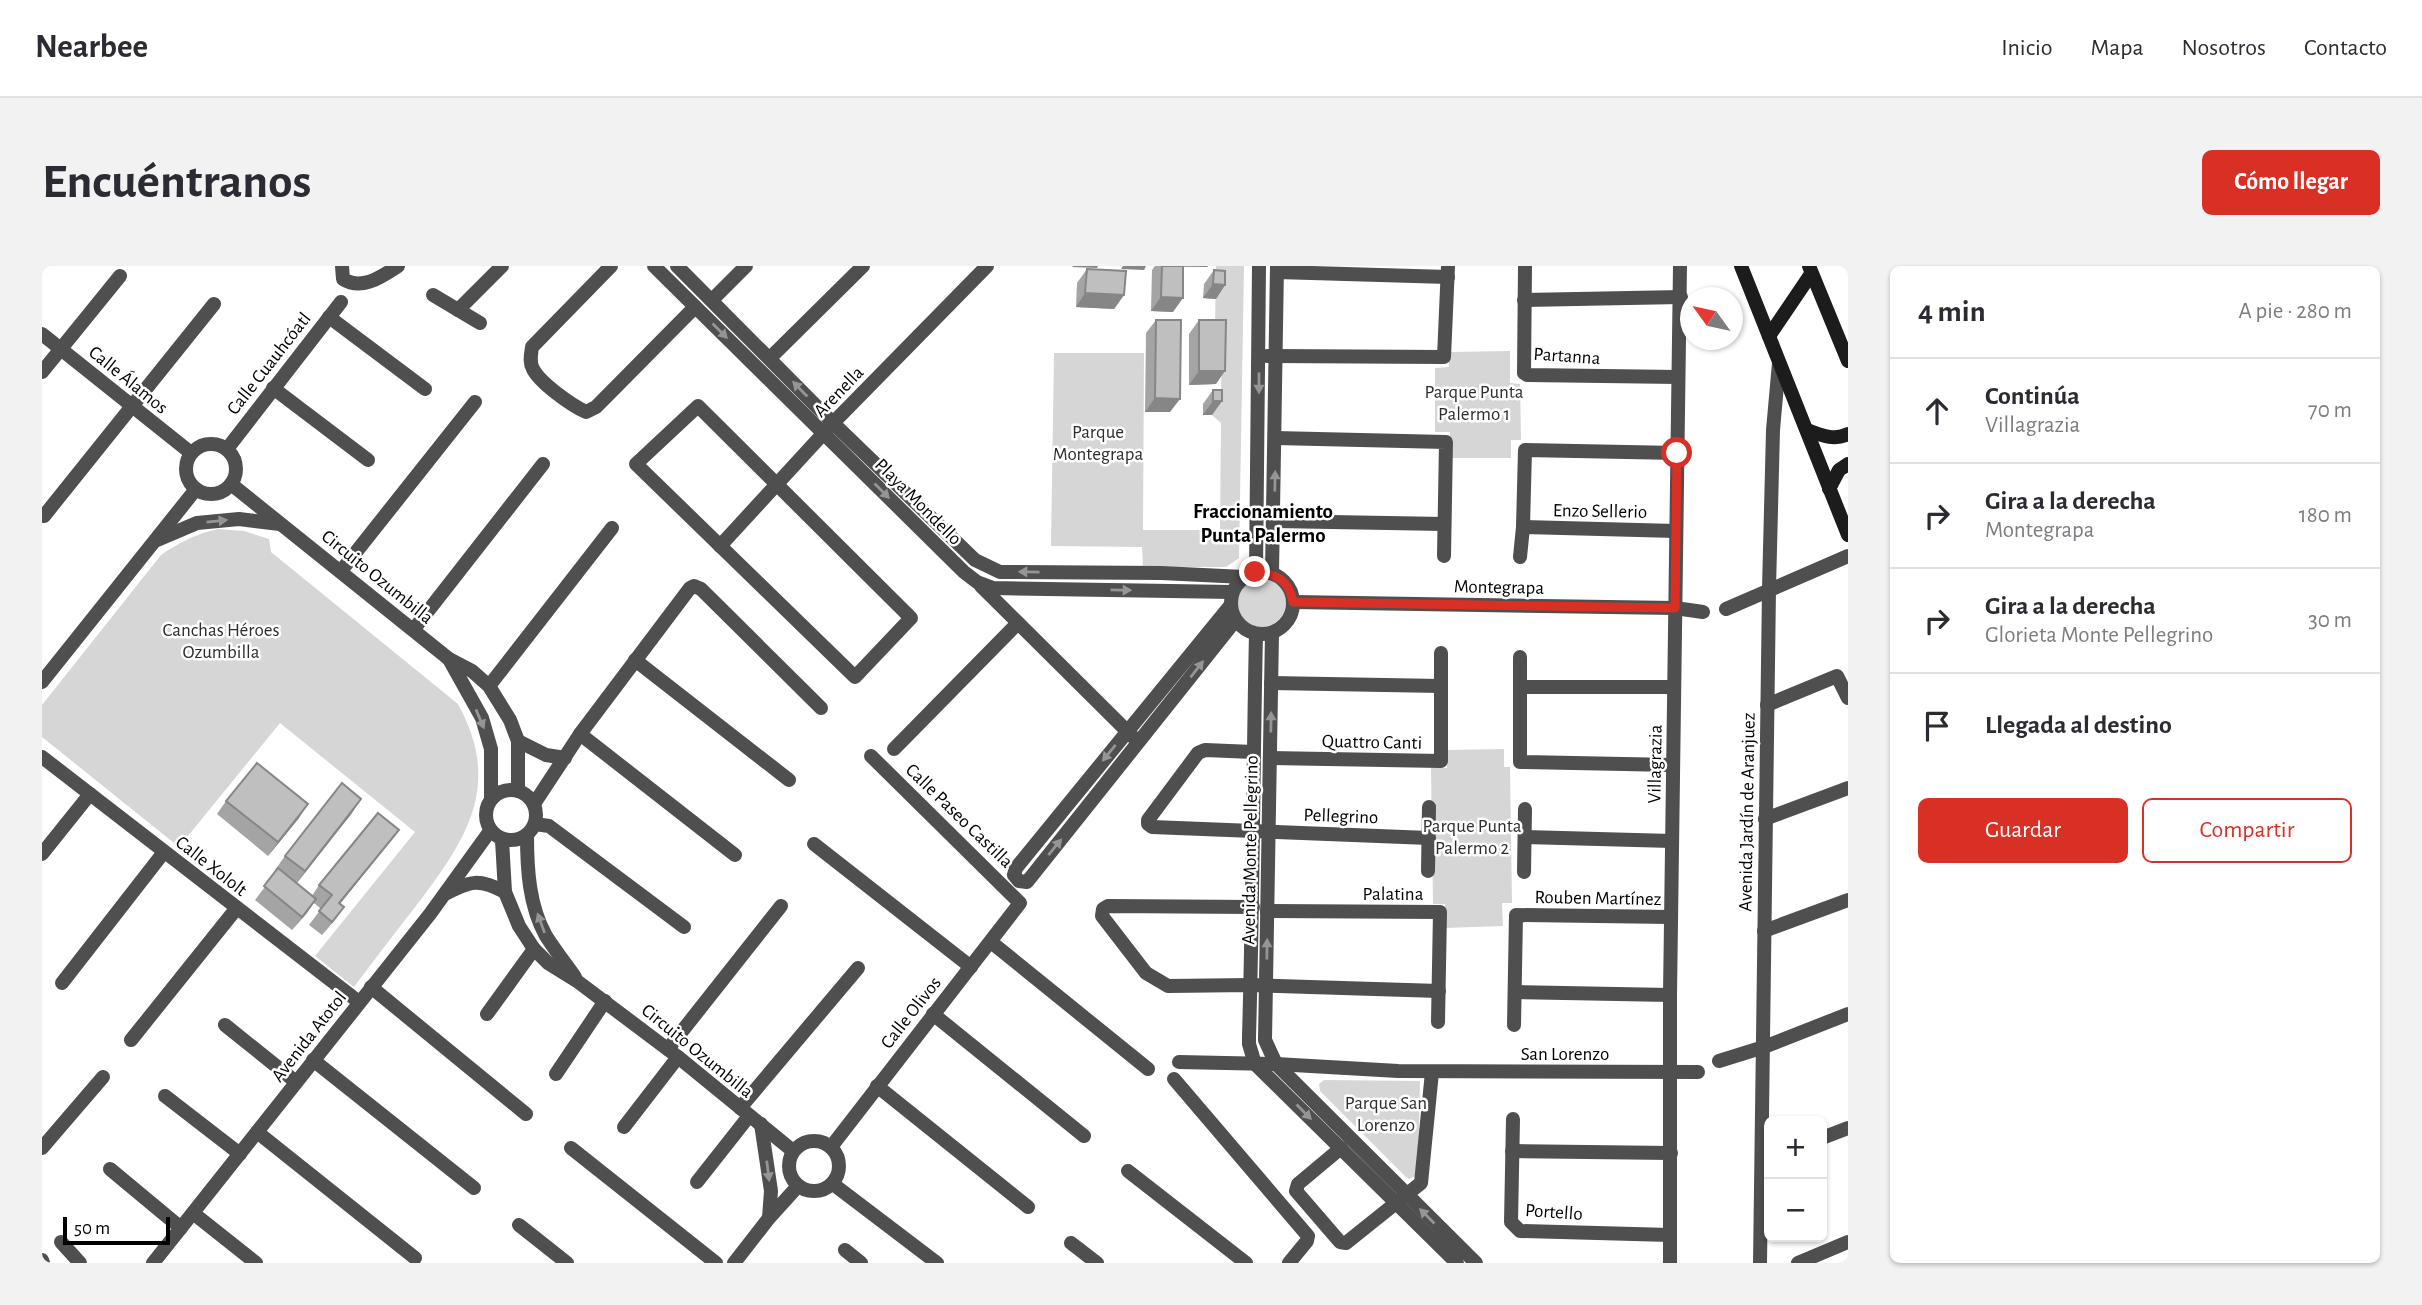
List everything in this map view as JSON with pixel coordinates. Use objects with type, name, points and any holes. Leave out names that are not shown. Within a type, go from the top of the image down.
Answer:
[{"type":"main road","points":[[1741,266],[1848,535]]},
{"type":"main road","points":[[1769,336],[1810,270]]},
{"type":"main road","points":[[1810,270],[1842,330],[1848,361]]},
{"type":"main road","points":[[1807,430],[1828,437],[1845,437],[1848,434]]},
{"type":"main road","points":[[1829,489],[1839,470],[1848,464]]},
{"type":"street","points":[[342,266],[343,279],[351,284],[362,285],[398,266]]},
{"type":"street","points":[[458,310],[502,266]]},
{"type":"street","points":[[611,266],[533,347],[530,360],[533,371],[572,405],[586,411],[596,407],[695,307]]},
{"type":"street","name":"Playa Mondello","points":[[654,266],[828,428],[975,560],[987,567],[1000,572],[1250,575]]},
{"type":"street","name":"Playa Mondello","points":[[677,266],[770,358],[828,428],[964,572],[1140,742]]},
{"type":"street","points":[[712,300],[746,266]]},
{"type":"street","points":[[770,358],[863,266]]},
{"type":"street","name":"Arenella","points":[[720,546],[828,428],[987,266]]},
{"type":"street","points":[[1236,621],[1027,881],[1019,881],[1014,875],[1016,868],[1250,575],[1259,355],[1259,266]]},
{"type":"street","name":"Partanna","points":[[1525,266],[1524,373],[1678,377]]},
{"type":"street","name":"Villagrazia","points":[[1680,266],[1681,287]]},
{"type":"street","points":[[1259,355],[1276,356],[1441,358],[1444,357],[1448,272],[1277,269],[1276,356],[1274,522],[1272,573]]},
{"type":"street","points":[[42,372],[120,276]]},
{"type":"street","points":[[433,295],[480,323]]},
{"type":"street","points":[[1524,300],[1680,297]]},
{"type":"street","name":"Calle Cuauhcóatl","points":[[227,449],[341,302]]},
{"type":"street","points":[[44,516],[214,304]]},
{"type":"street","points":[[329,317],[425,389]]},
{"type":"street","name":"Villagrazia","points":[[1670,1263],[1670,995],[1680,324]]},
{"type":"street","name":"Calle Álamos","points":[[42,334],[191,453]]},
{"type":"street","name":"Avenida Jardín de Aranjuez","points":[[1765,1116],[1764,931],[1769,589],[1773,430],[1779,363]]},
{"type":"street","points":[[273,388],[368,460]]},
{"type":"street","points":[[341,571],[475,402]]},
{"type":"street","points":[[698,406],[778,484],[911,618],[855,677],[636,464],[698,406]]},
{"type":"street","points":[[1275,438],[1446,442],[1444,556]]},
{"type":"street","points":[[215,444],[227,449],[235,459],[236,472],[231,484],[220,492],[208,494],[195,489],[188,478],[186,465],[191,453],[202,445],[215,444]]},
{"type":"street","points":[[1520,558],[1525,450],[1677,453]]},
{"type":"street","points":[[414,629],[543,464]]},
{"type":"street","name":"Circuito Ozumbilla","points":[[231,484],[449,659],[472,671],[489,686],[510,720],[518,741],[519,791]]},
{"type":"street","points":[[42,682],[195,489]]},
{"type":"street","points":[[155,540],[197,523],[239,519],[282,524]]},
{"type":"street","points":[[1274,522],[1444,524]]},
{"type":"street","name":"Enzo Sellerio","points":[[1523,527],[1676,531]]},
{"type":"street","points":[[489,686],[612,528]]},
{"type":"street","points":[[1726,609],[1848,556]]},
{"type":"street","points":[[1089,573],[1089,589]]},
{"type":"street","points":[[1231,599],[1236,621],[1244,630],[1256,634],[1272,633],[1283,626],[1291,615],[1293,602],[1287,584],[1272,573],[1250,575]]},
{"type":"street","points":[[977,582],[993,588],[1089,589],[1231,599]]},
{"type":"street","points":[[534,804],[580,734],[694,586],[701,589],[821,708]]},
{"type":"street","name":"Montegrapa","points":[[1293,602],[1675,608],[1703,612]]},
{"type":"street","points":[[894,749],[1018,623]]},
{"type":"street","name":"Avenida Monte Pellegrino","points":[[1255,1063],[1249,1044],[1250,985],[1270,831],[1272,633]]},
{"type":"street","name":"Avenida Monte Pellegrino","points":[[1256,634],[1252,831],[1266,986],[1265,1040],[1276,1064]]},
{"type":"street","name":"Quattro Canti","points":[[1270,758],[1441,761],[1441,653]]},
{"type":"street","points":[[1520,657],[1520,762],[1673,765]]},
{"type":"street","name":"Circuito Ozumbilla","points":[[449,659],[482,718],[491,749],[491,799]]},
{"type":"street","points":[[635,660],[789,780]]},
{"type":"street","points":[[1767,705],[1837,676],[1848,698]]},
{"type":"street","points":[[1271,683],[1441,686]]},
{"type":"street","points":[[1520,687],[1674,687]]},
{"type":"street","points":[[580,734],[735,855]]},
{"type":"street","points":[[518,741],[546,755],[565,758]]},
{"type":"street","name":"Pellegrino","points":[[1253,752],[1205,750],[1198,753],[1148,820],[1148,824],[1152,827],[1429,838]]},
{"type":"street","name":"Calle Paseo Castilla","points":[[871,756],[1020,903]]},
{"type":"street","name":"Calle Xololt","points":[[42,757],[359,1002]]},
{"type":"street","points":[[1765,819],[1848,788]]},
{"type":"street","points":[[531,830],[536,814],[534,804],[528,796],[519,791],[503,790],[491,799],[485,820],[490,831],[502,840],[515,841],[531,830],[549,826],[684,927]]},
{"type":"street","points":[[42,854],[90,794]]},
{"type":"street","points":[[1428,871],[1429,807]]},
{"type":"street","points":[[1524,872],[1525,809]]},
{"type":"street","name":"Circuito Ozumbilla","points":[[531,830],[527,870],[534,903],[545,935],[577,981]]},
{"type":"street","name":"Avenida Atotol","points":[[153,1263],[371,988],[490,831]]},
{"type":"street","points":[[1525,837],[1672,841]]},
{"type":"street","name":"Circuito Ozumbilla","points":[[502,840],[505,892],[519,926],[548,963],[605,1001],[673,1053],[793,1151]]},
{"type":"street","points":[[814,844],[971,967]]},
{"type":"street","points":[[62,983],[164,852]]},
{"type":"street","points":[[444,894],[468,882],[481,882],[505,892]]},
{"type":"street","points":[[1764,931],[1848,900]]},
{"type":"street","name":"Calle Olivos","points":[[831,1146],[1020,903]]},
{"type":"street","points":[[624,1127],[673,1053],[781,906]]},
{"type":"street","points":[[1260,909],[1108,906],[1103,909],[1102,916],[1146,973],[1168,986],[1250,985],[1438,991]]},
{"type":"street","points":[[131,1040],[236,909]]},
{"type":"street","name":"Palatina","points":[[1260,909],[1440,912],[1438,1022]]},
{"type":"street","name":"Rouben Martínez","points":[[1514,1025],[1516,915],[1671,917]]},
{"type":"street","points":[[991,942],[1148,1069]]},
{"type":"street","points":[[486,1014],[534,948]]},
{"type":"street","points":[[697,1182],[750,1116],[858,968]]},
{"type":"street","points":[[371,988],[526,1114]]},
{"type":"street","points":[[1515,992],[1670,995]]},
{"type":"street","points":[[556,1074],[605,1001]]},
{"type":"street","points":[[933,1014],[1084,1136]]},
{"type":"street","points":[[1720,1061],[1848,1014]]},
{"type":"street","points":[[225,1025],[296,1082]]},
{"type":"street","points":[[313,1060],[474,1188]]},
{"type":"street","name":"San Lorenzo","points":[[1179,1062],[1433,1072],[1698,1072]]},
{"type":"street","points":[[1255,1063],[1341,1148],[1476,1263]]},
{"type":"street","points":[[1276,1064],[1457,1263]]},
{"type":"street","points":[[1341,1148],[1298,1184],[1296,1191],[1340,1241],[1346,1243],[1421,1183],[1433,1072]]},
{"type":"street","points":[[42,1149],[103,1077]]},
{"type":"street","points":[[1174,1079],[1308,1236],[1289,1263]]},
{"type":"street","points":[[877,1086],[1028,1207]]},
{"type":"street","points":[[165,1096],[240,1154]]},
{"type":"street","points":[[750,1116],[771,1191],[769,1218]]},
{"type":"street","name":"Portello","points":[[1513,1119],[1511,1222],[1520,1231],[1670,1235]]},
{"type":"street","points":[[1827,1136],[1848,1128]]},
{"type":"street","points":[[257,1132],[415,1258]]},
{"type":"street","points":[[818,1140],[831,1146],[839,1158],[839,1171],[833,1184],[822,1191],[810,1192],[798,1186],[790,1176],[789,1163],[793,1151],[804,1142],[818,1140]]},
{"type":"street","points":[[571,1148],[716,1263]]},
{"type":"street","points":[[1512,1151],[1671,1153]]},
{"type":"street","points":[[110,1169],[181,1227]]},
{"type":"street","points":[[1128,1171],[1246,1263]]},
{"type":"street","name":"Avenida Jardín de Aranjuez","points":[[1760,1263],[1765,1179]]},
{"type":"street","points":[[833,1184],[931,1261]]},
{"type":"street","points":[[734,1263],[798,1186]]},
{"type":"street","points":[[193,1213],[256,1263]]},
{"type":"street","points":[[519,1225],[567,1263]]},
{"type":"street","points":[[61,1242],[80,1263]]},
{"type":"street","points":[[1798,1263],[1848,1242]]},
{"type":"street","points":[[1071,1243],[1097,1263]]},
{"type":"street","points":[[845,1250],[862,1263]]},
{"type":"green space","name":"Parque Montegrapa","points":[[1216,266],[1244,266],[1239,558],[1226,567],[1143,567],[1142,547],[1051,546],[1054,353],[1144,353],[1143,530],[1220,530],[1221,423],[1212,415],[1212,404],[1221,393],[1222,325],[1215,325]]},
{"type":"green space","name":"Parque Punta Palermo 1","points":[[1510,351],[1510,383],[1520,384],[1521,440],[1511,440],[1511,458],[1450,458],[1450,432],[1435,432],[1435,368],[1449,367],[1449,352]]},
{"type":"green space","name":"Canchas Héroes Ozumbilla","points":[[218,529],[244,531],[269,539],[271,552],[458,704],[471,733],[477,760],[478,785],[464,832],[437,878],[354,987],[315,956],[415,832],[280,723],[179,847],[42,737],[42,705],[161,555],[188,539]]},
{"type":"green space","points":[[1261,577],[1279,584],[1286,602],[1279,620],[1261,627],[1243,620],[1236,602],[1243,584]]},
{"type":"green space","name":"Parque Punta Palermo 2","points":[[1504,749],[1504,767],[1510,767],[1512,903],[1502,903],[1503,926],[1445,928],[1445,904],[1433,904],[1431,768],[1447,768],[1447,750]]},
{"type":"green space","name":"Parque San Lorenzo","points":[[1324,1080],[1420,1081],[1418,1175],[1409,1179],[1405,1176],[1320,1091],[1319,1084]]},
{"type":"building","points":[[1162,266],[1183,266],[1183,298],[1161,297]]},
{"type":"building","points":[[1087,269],[1126,271],[1124,295],[1085,293]]},
{"type":"building","points":[[1214,270],[1225,271],[1225,285],[1213,284]]},
{"type":"building","points":[[1156,320],[1181,320],[1180,399],[1155,398]]},
{"type":"building","points":[[1199,320],[1226,320],[1225,371],[1199,371]]},
{"type":"building","points":[[1213,390],[1222,390],[1222,401],[1213,401]]},
{"type":"building","points":[[257,763],[308,804],[278,842],[226,801]]},
{"type":"building","points":[[342,783],[361,799],[305,871],[285,856]]},
{"type":"building","points":[[378,813],[399,830],[339,903],[344,907],[332,922],[319,911],[332,895],[319,885]]},
{"type":"building","points":[[278,868],[316,899],[302,917],[264,886]]},
{"type":"district","name":"Fraccionamiento Punta Palermo","points":[[1263,523]]},
{"type":"route","points":[[1255,572],[1272,573],[1280,577],[1292,592],[1293,602],[1675,608],[1677,453]]}]
